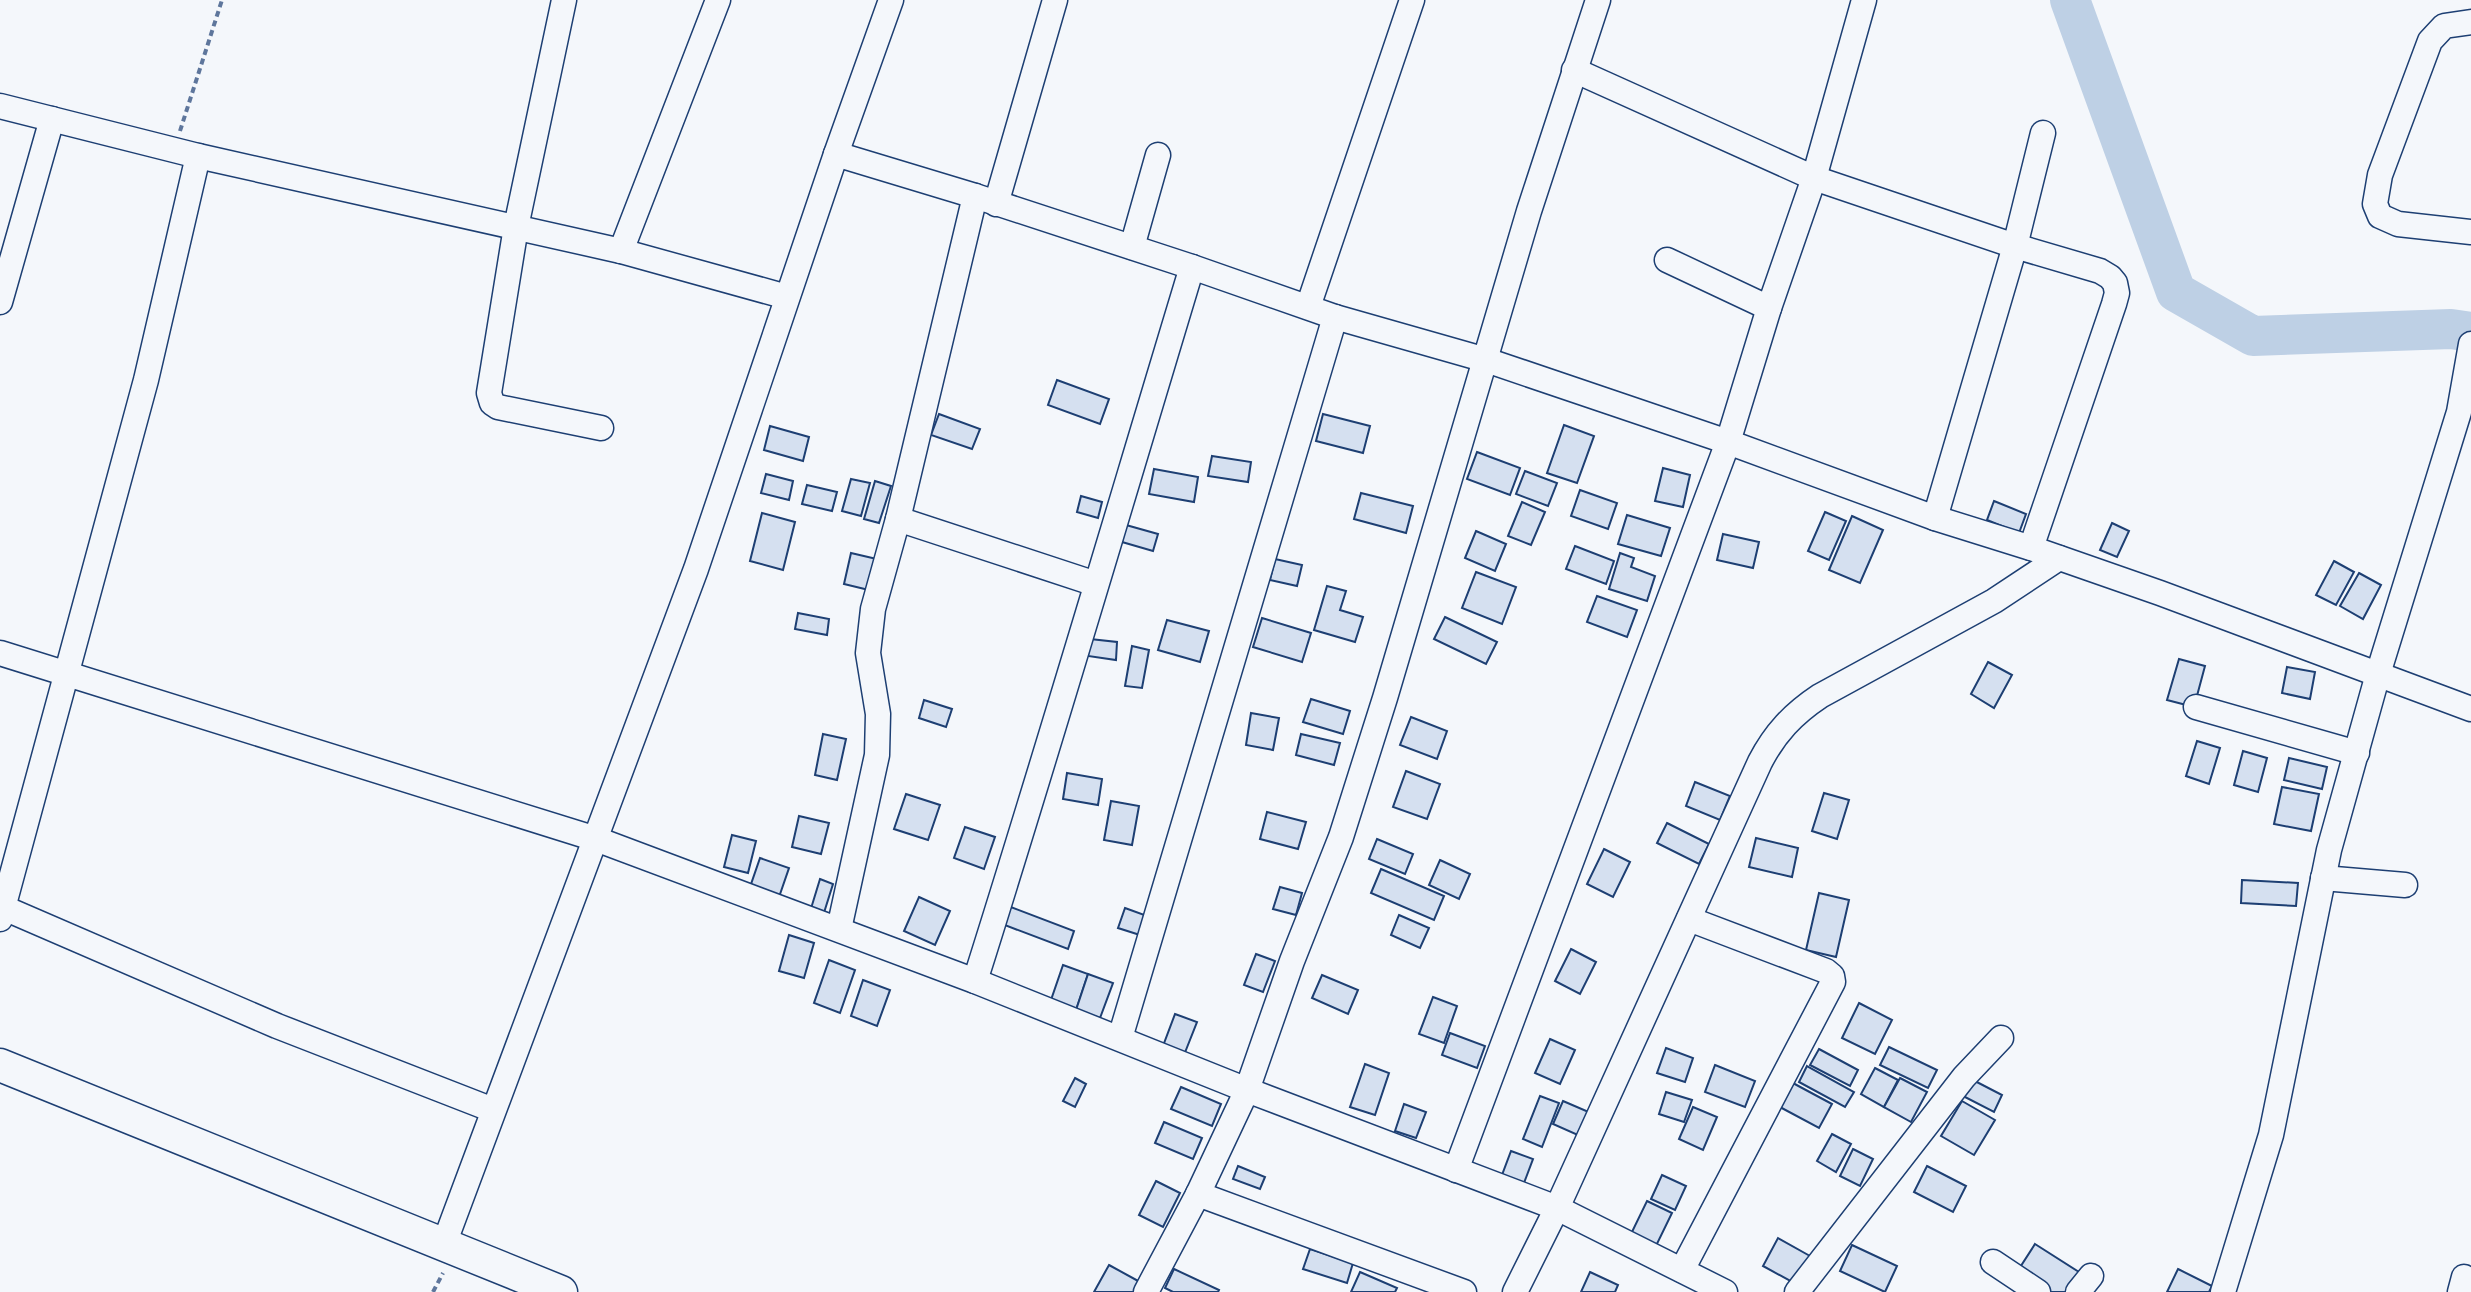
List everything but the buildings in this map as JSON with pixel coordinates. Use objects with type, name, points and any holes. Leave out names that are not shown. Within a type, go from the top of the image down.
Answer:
[{"type":"main road","points":[[0,1065],[561,1292]]},
{"type":"street","points":[[564,0],[516,227],[489,383],[490,401],[498,407],[601,428]]},
{"type":"street","points":[[621,251],[718,0]]},
{"type":"street","points":[[444,1244],[696,569],[891,0]]},
{"type":"street","points":[[839,929],[877,755],[878,714],[869,671],[868,639],[873,609],[986,200],[1055,0]]},
{"type":"street","points":[[1308,307],[1412,0]]},
{"type":"street","points":[[1146,1292],[1198,1194],[1247,1090],[1345,823],[1529,211],[1598,0]]},
{"type":"street","points":[[1456,1170],[1728,442],[1769,308],[1814,178],[1864,0]]},
{"type":"street","points":[[2471,22],[2444,26],[2430,41],[2389,147],[2375,204],[2376,212],[2382,218],[2398,224],[2471,232]]},
{"type":"street","points":[[1574,70],[1814,178],[2015,246],[2100,271],[2113,280],[2117,290],[2106,330],[2031,548]]},
{"type":"street","points":[[0,106],[198,156],[621,251],[787,297]]},
{"type":"street","points":[[0,302],[52,119]]},
{"type":"street","points":[[1935,518],[2015,246],[2043,133]]},
{"type":"street","points":[[836,154],[1132,247],[1335,317],[1486,360],[1728,442],[1935,518],[2059,558],[2471,709]]},
{"type":"street","points":[[1132,247],[1158,155]]},
{"type":"street","points":[[198,156],[146,380],[2,914],[493,1110]]},
{"type":"street","points":[[1667,260],[1769,308]]},
{"type":"street","points":[[975,981],[1053,734],[1192,267]]},
{"type":"street","points":[[1120,1038],[1335,317]]},
{"type":"street","points":[[2223,1292],[2271,1135],[2323,878],[2378,674],[2459,412],[2471,344]]},
{"type":"street","points":[[898,519],[1096,584]]},
{"type":"street","points":[[1515,1292],[1557,1208],[1760,762],[1776,734],[1820,696],[1994,601],[2059,558]]},
{"type":"street","points":[[0,653],[596,839],[839,929],[1557,1208],[1719,1291]]},
{"type":"street","points":[[2196,707],[2357,753]]},
{"type":"street","points":[[2323,878],[2405,885]]},
{"type":"street","points":[[1682,1270],[1833,982],[1826,971],[1689,919]]},
{"type":"street","points":[[1797,1292],[1964,1077],[2001,1038]]},
{"type":"street","points":[[1198,1194],[1404,1282],[1464,1292]]},
{"type":"street","points":[[1993,1262],[2038,1292]]},
{"type":"path","points":[[174,150],[222,0]]},
{"type":"waterway","points":[[2070,0],[2176,292],[2253,336],[2451,329],[2471,332]]}]
